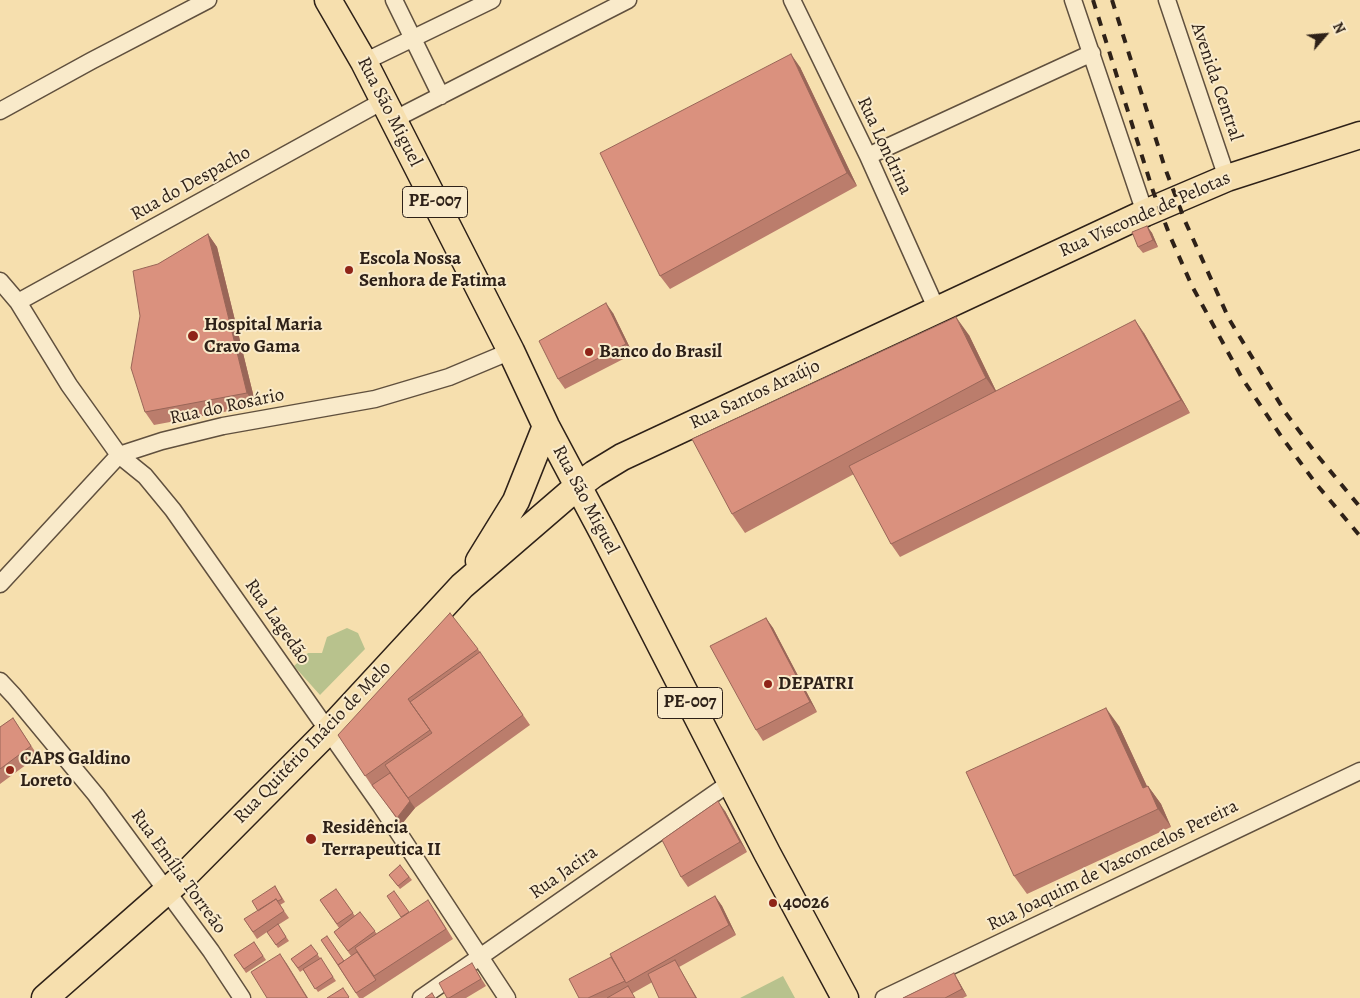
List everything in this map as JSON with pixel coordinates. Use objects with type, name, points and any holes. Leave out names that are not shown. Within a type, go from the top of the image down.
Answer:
[{"type":"main road","name":"Rua São Miguel","points":[[335,2],[511,351],[546,426],[732,782],[767,853],[845,998]]},
{"type":"main road","name":"Rua Visconde de Pelotas","points":[[936,310],[1145,213],[1228,178],[1360,135]]},
{"type":"main road","name":"Rua Santos Araújo","points":[[578,486],[622,457],[936,310]]},
{"type":"main road","points":[[462,586],[516,501],[546,426]]},
{"type":"main road","name":"Rua Quitério Inácio de Melo","points":[[45,998],[168,891],[328,731],[462,586],[578,486]]},
{"type":"street","points":[[0,111],[208,0]]},
{"type":"street","points":[[394,0],[441,96]]},
{"type":"street","points":[[364,62],[492,0]]},
{"type":"street","name":"Rua do Despacho","points":[[18,302],[388,110],[441,96],[628,0]]},
{"type":"street","name":"Rua Londrina","points":[[792,0],[868,156],[936,310]]},
{"type":"street","points":[[1073,0],[1145,213]]},
{"type":"street","name":"Avenida Central","points":[[1167,0],[1228,178]]},
{"type":"street","points":[[868,156],[1092,53]]},
{"type":"street","name":"Rua Lagedão","points":[[0,281],[18,302],[69,385],[119,455],[145,476],[173,510],[380,806],[507,998]]},
{"type":"street","name":"Rua do Rosário","points":[[0,584],[119,455],[162,441],[223,426],[375,399],[449,378],[511,351]]},
{"type":"street","name":"Rua Emília Torreão","points":[[0,681],[96,795],[168,891],[242,998]]},
{"type":"street","name":"Rua Joaquim de Vasconcelos Pereira","points":[[884,998],[1358,776]]},
{"type":"street","name":"Rua Jacira","points":[[421,998],[732,782]]},
{"type":"green space","points":[[347,628],[358,633],[365,649],[320,695],[294,666],[308,653],[322,653],[327,637]]},
{"type":"green space","points":[[783,976],[795,998],[740,998]]},
{"type":"building","points":[[791,54],[847,173],[660,276],[600,153]]},
{"type":"building","points":[[1147,226],[1153,240],[1138,247],[1132,232]]},
{"type":"building","name":"Hospital Maria Cravo Gama","points":[[208,234],[247,393],[145,412],[131,368],[140,316],[133,271],[158,264]]},
{"type":"building","name":"Banco do Brasil","points":[[606,303],[626,344],[558,379],[539,341]]},
{"type":"building","points":[[956,317],[986,378],[732,514],[692,439]]},
{"type":"building","points":[[1135,320],[1181,400],[891,544],[849,466]]},
{"type":"building","points":[[450,613],[478,649],[408,699],[430,730],[365,776],[338,735]]},
{"type":"building","name":"DEPATRI","points":[[766,618],[810,702],[756,730],[710,646]]},
{"type":"building","points":[[480,652],[523,715],[408,798],[385,765],[432,733],[410,702]]},
{"type":"building","points":[[1106,708],[1143,788],[1148,786],[1158,809],[1014,876],[966,772]]},
{"type":"building","points":[[13,718],[31,746],[0,769],[0,727]]},
{"type":"building","points":[[390,773],[410,801],[397,818],[372,785]]},
{"type":"building","points":[[718,801],[740,842],[681,877],[662,840]]},
{"type":"building","points":[[400,865],[409,877],[398,886],[389,875]]},
{"type":"building","points":[[275,886],[282,899],[278,901],[276,899],[258,911],[252,901]]},
{"type":"building","points":[[336,889],[353,913],[337,924],[320,900]]},
{"type":"building","points":[[394,891],[409,912],[401,917],[387,896]]},
{"type":"building","points":[[715,896],[729,925],[626,983],[610,954]]},
{"type":"building","points":[[276,899],[284,911],[253,932],[244,919]]},
{"type":"building","points":[[428,900],[446,929],[374,976],[355,948]]},
{"type":"building","points":[[360,912],[375,931],[348,951],[334,932]]},
{"type":"building","points":[[278,924],[286,937],[276,945],[267,932]]},
{"type":"building","points":[[327,936],[344,961],[338,965],[321,940]]},
{"type":"building","points":[[254,942],[263,956],[244,969],[234,955]]},
{"type":"building","points":[[311,945],[318,954],[298,968],[291,959]]},
{"type":"building","points":[[357,952],[376,980],[356,993],[338,965]]},
{"type":"building","points":[[280,954],[307,998],[267,998],[251,972]]},
{"type":"building","points":[[611,957],[625,981],[588,998],[579,998],[569,979]]},
{"type":"building","points":[[321,958],[333,977],[315,989],[303,969]]},
{"type":"building","points":[[675,960],[696,998],[659,998],[648,974]]},
{"type":"building","points":[[472,963],[481,979],[447,998],[439,983]]},
{"type":"building","points":[[954,973],[962,989],[945,998],[903,998]]},
{"type":"building","points":[[628,986],[635,998],[607,998]]},
{"type":"building","points":[[343,988],[348,998],[327,998]]},
{"type":"building","points":[[432,993],[435,998],[425,998]]},
{"type":"railway","points":[[1093,0],[1153,191],[1192,286],[1242,378],[1317,485],[1360,536]]},
{"type":"railway","points":[[1112,0],[1165,168],[1185,221],[1229,319],[1285,412],[1317,455],[1360,507]]},
{"type":"place","name":"Escola Nossa Senhora de Fatima","points":[[349,270]]},
{"type":"place","name":"Hospital Maria Cravo Gama","points":[[193,336]]},
{"type":"place","name":"Banco do Brasil","points":[[589,352]]},
{"type":"place","name":"DEPATRI","points":[[768,684]]},
{"type":"place","name":"CAPS Galdino Loreto","points":[[10,770]]},
{"type":"place","name":"Residência Terrapeutica II","points":[[311,839]]},
{"type":"place","name":"40026","points":[[773,903]]}]
